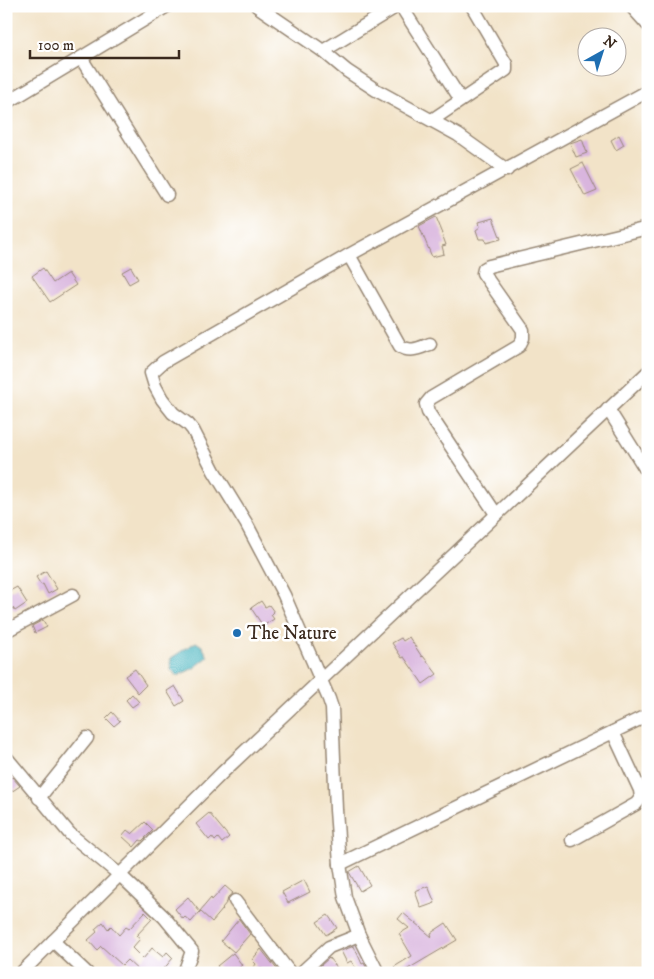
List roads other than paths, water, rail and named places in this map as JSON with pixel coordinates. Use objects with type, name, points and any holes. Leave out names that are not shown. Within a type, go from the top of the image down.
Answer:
[{"type":"street","points":[[6,103],[166,6]]},
{"type":"street","points":[[257,6],[322,51],[347,71],[458,135],[508,170]]},
{"type":"street","points":[[322,51],[397,6]]},
{"type":"street","points":[[401,6],[461,100]]},
{"type":"street","points":[[432,120],[506,70],[507,67],[472,6]]},
{"type":"street","points":[[632,6],[648,25]]},
{"type":"street","points":[[81,58],[167,194]]},
{"type":"street","points":[[378,973],[359,935],[346,900],[340,864],[332,708],[284,595],[246,523],[214,471],[194,430],[173,413],[162,399],[151,373],[163,362],[349,255],[508,170],[648,91]]},
{"type":"street","points":[[496,514],[428,412],[426,404],[431,398],[519,346],[523,338],[523,330],[482,273],[484,268],[648,228]]},
{"type":"street","points":[[349,255],[400,346],[406,350],[414,350],[430,344]]},
{"type":"street","points":[[21,973],[223,772],[648,372]]},
{"type":"street","points":[[608,409],[648,473]]},
{"type":"street","points":[[6,631],[73,595]]},
{"type":"street","points":[[340,864],[648,715]]},
{"type":"street","points":[[572,840],[636,804],[641,798],[640,790],[613,732]]},
{"type":"street","points":[[39,798],[88,738]]},
{"type":"street","points":[[6,757],[70,834],[120,875],[164,917],[190,948],[192,956],[184,973]]},
{"type":"street","points":[[235,901],[290,973]]},
{"type":"street","points":[[301,973],[329,947],[359,935]]},
{"type":"street","points":[[53,941],[87,973]]},
{"type":"water","points":[[196,642],[202,646],[208,657],[194,668],[177,676],[171,669],[171,658]]},
{"type":"place","name":"The Nature","points":[[237,633]]}]
